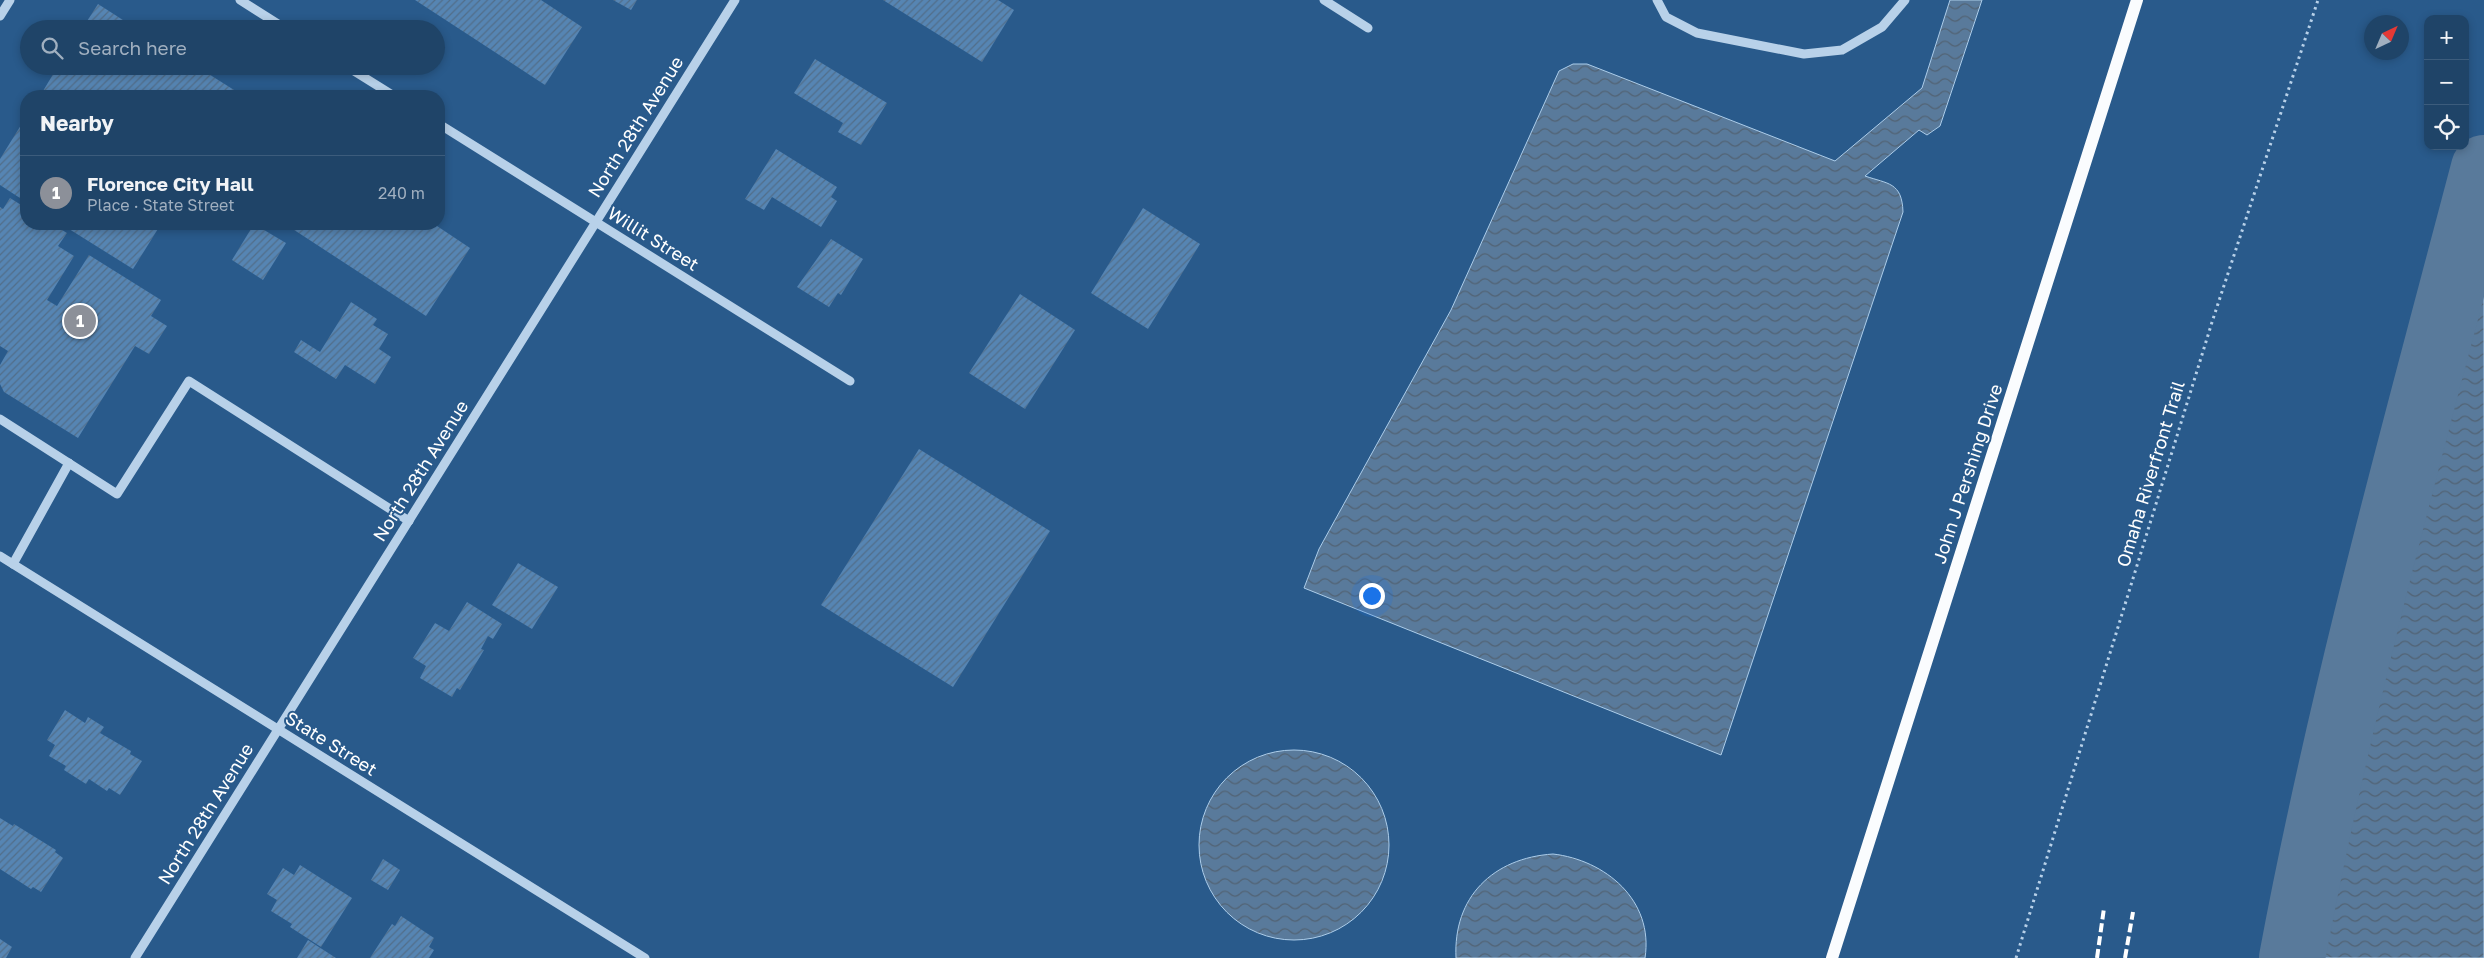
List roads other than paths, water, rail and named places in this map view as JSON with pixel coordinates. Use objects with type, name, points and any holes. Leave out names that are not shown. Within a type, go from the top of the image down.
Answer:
[{"type":"main road","name":"John J Pershing Drive","points":[[1832,958],[2137,0]]},
{"type":"street","points":[[0,16],[10,0]]},
{"type":"street","points":[[240,0],[272,20]]},
{"type":"street","name":"North 28th Avenue","points":[[135,958],[735,0]]},
{"type":"street","points":[[1324,0],[1368,28]]},
{"type":"street","points":[[1657,0],[1666,16],[1697,33],[1804,54],[1842,50],[1882,27],[1905,0]]},
{"type":"street","points":[[360,75],[384,90]]},
{"type":"street","name":"Willit Street","points":[[445,128],[850,381]]},
{"type":"street","points":[[0,419],[117,494],[189,381],[409,522]]},
{"type":"street","points":[[13,564],[69,463]]},
{"type":"street","name":"State Street","points":[[0,556],[646,958]]},
{"type":"water","points":[[1950,0],[1982,0],[1940,126],[1927,135],[1919,130],[1865,176],[1887,183],[1897,190],[1902,202],[1903,212],[1721,755],[1304,588],[1319,549],[1451,310],[1559,71],[1573,64],[1587,64],[1835,161],[1922,88]]},
{"type":"water","points":[[2484,168],[2484,958],[2292,958],[2333,759],[2381,561]]},
{"type":"water","points":[[1285,750],[1303,750],[1322,754],[1339,761],[1361,778],[1373,792],[1382,809],[1389,836],[1389,854],[1382,881],[1373,898],[1361,912],[1339,929],[1322,936],[1303,940],[1285,940],[1266,936],[1249,929],[1227,912],[1215,898],[1203,873],[1199,854],[1199,836],[1203,817],[1210,800],[1227,778],[1241,766],[1266,754]]},
{"type":"water","points":[[1553,854],[1591,865],[1607,874],[1622,886],[1634,901],[1642,918],[1646,937],[1645,958],[1456,958],[1457,936],[1461,917],[1470,899],[1481,885],[1495,873],[1512,863],[1531,857]]},
{"type":"waterway","points":[[2292,958],[2333,759],[2381,561],[2484,168]]},
{"type":"railway","points":[[2097,958],[2104,908]]},
{"type":"railway","points":[[2125,958],[2133,912]]},
{"type":"place","name":"Florence City Hall","points":[[80,321]]}]
